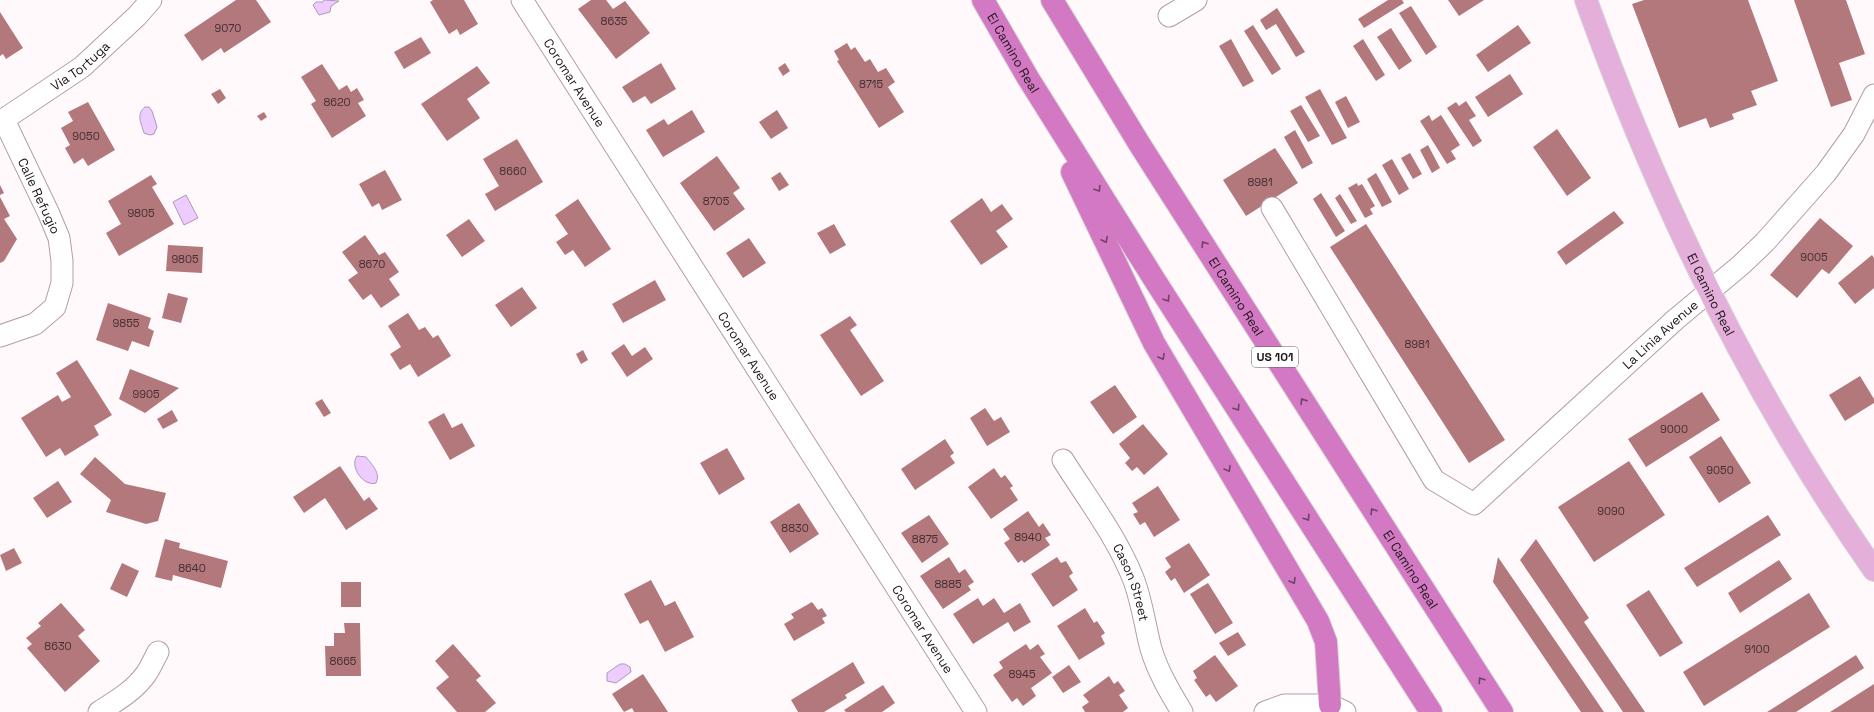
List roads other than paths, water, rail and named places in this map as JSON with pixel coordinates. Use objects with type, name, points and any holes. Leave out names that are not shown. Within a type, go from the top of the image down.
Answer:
[{"type":"highway","name":"El Camino Real","points":[[983,0],[1028,78],[1431,712]]},
{"type":"highway","name":"El Camino Real","points":[[1052,0],[1140,145],[1502,712]]},
{"type":"highway","points":[[1028,78],[1154,343],[1318,621],[1326,642],[1338,709]]},
{"type":"main road","name":"El Camino Real","points":[[1586,0],[1643,148],[1708,292],[1782,426],[1874,570]]},
{"type":"street","name":"Via Tortuga","points":[[2,121],[46,89],[82,67],[137,16],[151,0]]},
{"type":"street","name":"Coromar Avenue","points":[[522,0],[976,712]]},
{"type":"street","points":[[1169,16],[1196,0]]},
{"type":"street","name":"La Linia Avenue","points":[[1272,208],[1434,480],[1474,504],[1765,242],[1826,174],[1854,134],[1874,95]]},
{"type":"street","name":"Calle Refugio","points":[[0,336],[35,324],[40,320],[54,307],[62,283],[62,261],[59,238],[49,214],[2,121]]},
{"type":"street","name":"Cason Street","points":[[1064,460],[1119,549],[1140,600],[1151,649],[1160,673],[1182,712]]},
{"type":"street","points":[[99,712],[140,682],[147,673],[158,652]]},
{"type":"street","points":[[1265,712],[1284,705],[1338,709]]}]
